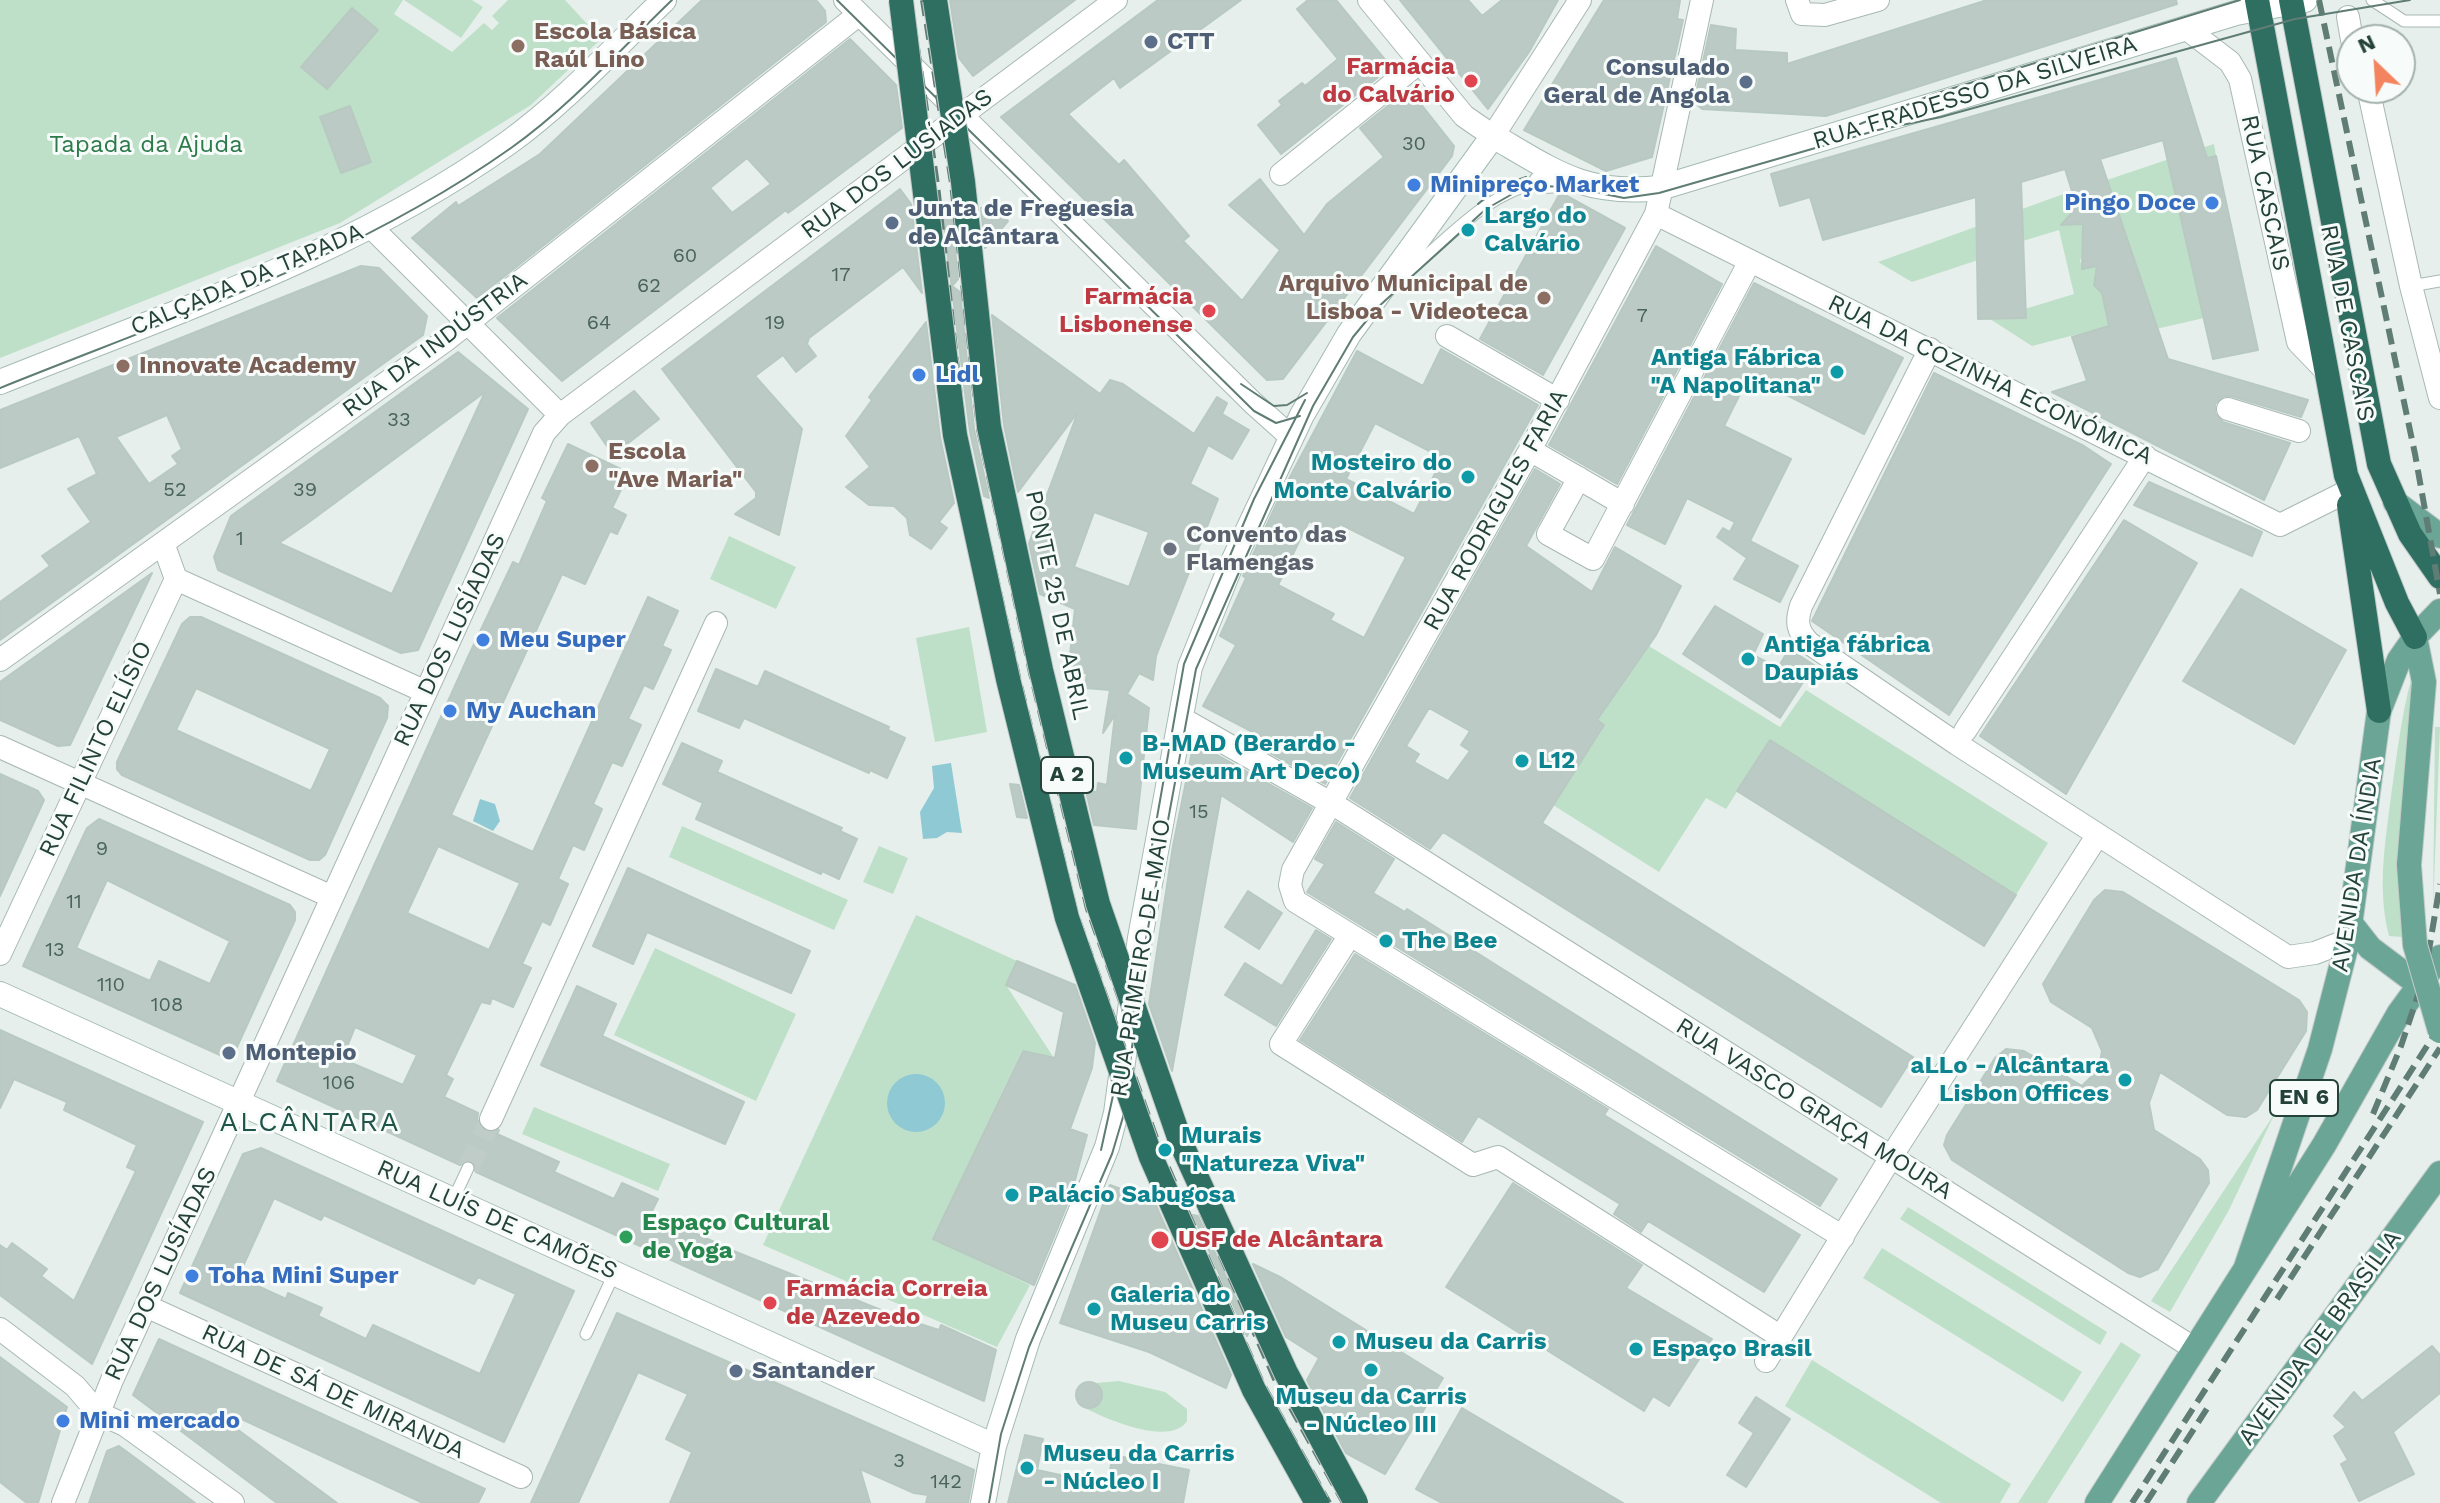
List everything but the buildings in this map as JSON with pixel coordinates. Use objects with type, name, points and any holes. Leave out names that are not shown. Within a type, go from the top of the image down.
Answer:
[{"type":"highway","name":"A 2","points":[[901,0],[955,435],[1008,679],[1067,918],[1151,1157],[1254,1390],[1317,1503]]},
{"type":"highway","name":"PONTE 25 DE ABRIL","points":[[935,0],[963,182],[989,427],[1041,670],[1098,904],[1181,1143],[1286,1373],[1356,1503]]},
{"type":"highway","name":"RUA DE CASCAIS","points":[[2296,1],[2379,464],[2410,534],[2440,577]]},
{"type":"highway","name":"RUA DE CASCAIS","points":[[2258,5],[2347,483],[2397,603],[2415,637]]},
{"type":"highway","points":[[2347,483],[2357,580],[2369,633],[2379,711]]},
{"type":"main road","name":"CALÇADA DA TAPADA","points":[[0,382],[316,255],[372,228],[525,130],[664,0]]},
{"type":"main road","name":"RUA FRADESSO DA SILVEIRA","points":[[1570,181],[1626,191],[1660,188],[2258,5],[2296,1]]},
{"type":"main road","points":[[1378,295],[1493,136],[1570,181]]},
{"type":"main road","name":"RUA PRIMEIRO DE MAIO","points":[[983,1503],[994,1446],[1028,1339],[1113,1125],[1140,938],[1190,667],[1229,570],[1291,437],[1349,334],[1378,295]]},
{"type":"main road","points":[[2395,502],[2440,536]]},
{"type":"main road","name":"AVENIDA DA ÍNDIA","points":[[2246,1267],[2320,1049],[2350,932],[2379,711],[2399,660],[2415,637],[2440,611]]},
{"type":"main road","points":[[2415,637],[2424,682],[2409,865],[2415,945],[2440,1031]]},
{"type":"main road","points":[[2350,932],[2393,968],[2428,972]]},
{"type":"main road","name":"AVENIDA DA ÍNDIA","points":[[2097,1503],[2324,1145],[2428,972],[2440,934]]},
{"type":"main road","name":"RUA LUÍS DE CAMÕES","points":[[0,994],[994,1446]]},
{"type":"main road","name":"AVENIDA DE BRASÍLIA","points":[[2199,1503],[2440,1173]]},
{"type":"street","name":"RUA DOS LUSÍADAS","points":[[63,1503],[98,1413],[146,1306],[544,433],[560,415],[1116,0]]},
{"type":"street","points":[[1369,0],[1464,116],[1493,136],[1580,0]]},
{"type":"street","points":[[1656,214],[1702,0]]},
{"type":"street","points":[[1797,0],[1802,14],[1825,15],[1878,0]]},
{"type":"street","points":[[852,8],[1291,437]]},
{"type":"street","name":"RUA DA INDÚSTRIA","points":[[0,660],[467,323],[852,8]]},
{"type":"street","points":[[2348,17],[2349,24]]},
{"type":"street","name":"RUA CASCAIS","points":[[2187,29],[2236,70],[2298,342],[2324,369]]},
{"type":"street","points":[[1281,174],[1420,62]]},
{"type":"street","points":[[2371,104],[2411,286],[2440,398]]},
{"type":"street","points":[[1540,182],[1570,181]]},
{"type":"street","name":"RUA DA COZINHA ECONÓMICA","points":[[1656,214],[2280,525],[2347,483]]},
{"type":"street","name":"RUA RODRIGUES FARIA","points":[[1656,214],[1558,400],[1333,805],[1293,870],[1290,885],[1295,901],[1843,1237]]},
{"type":"street","points":[[372,228],[560,415]]},
{"type":"street","points":[[1579,478],[1548,534],[1593,559],[1750,261]]},
{"type":"street","points":[[1447,336],[1558,400]]},
{"type":"street","points":[[1930,349],[1801,606],[1798,626],[1809,643],[2097,836],[2288,957],[2315,953],[2350,932]]},
{"type":"street","points":[[2228,409],[2299,431]]},
{"type":"street","points":[[1530,450],[1623,504]]},
{"type":"street","points":[[1965,731],[2145,456]]},
{"type":"street","points":[[163,543],[176,579],[426,692]]},
{"type":"street","name":"RUA FILINTO ELÍSIO","points":[[0,954],[176,579]]},
{"type":"street","points":[[491,1119],[716,623]]},
{"type":"street","points":[[1181,718],[1333,805]]},
{"type":"street","points":[[0,747],[332,897]]},
{"type":"street","name":"RUA VASCO GRAÇA MOURA","points":[[1333,805],[2195,1349]]},
{"type":"street","points":[[1766,1361],[1891,1157],[2097,836]]},
{"type":"street","points":[[1350,935],[1281,1044],[1473,1165],[1498,1157],[1781,1337]]},
{"type":"street","name":"RUA DE SÁ DE MIRANDA","points":[[146,1306],[521,1477]]},
{"type":"street","points":[[0,1329],[75,1386],[98,1413],[125,1425],[233,1503]]},
{"type":"lane","points":[[2372,0],[2404,21],[2440,21]]},
{"type":"lane","points":[[1378,295],[1483,205],[1512,188],[1540,182]]},
{"type":"lane","points":[[2411,286],[2440,281]]},
{"type":"lane","points":[[453,1200],[468,1168]]},
{"type":"lane","points":[[586,1334],[615,1273]]},
{"type":"green space","name":"Tapada da Ajuda","points":[[0,0],[403,0],[394,14],[452,52],[484,23],[492,30],[499,23],[492,16],[508,0],[565,0],[601,39],[531,105],[340,223],[0,358]]},
{"type":"green space","points":[[404,0],[472,0],[483,7],[461,38]]},
{"type":"green space","points":[[2214,144],[2216,156],[2170,166],[2204,318],[2156,329],[2092,185]]},
{"type":"green space","points":[[2072,191],[2077,207],[2070,224],[2083,224],[2091,245],[2080,260],[2082,268],[2097,266],[2094,285],[2102,293],[2109,326],[2032,346],[1990,319],[2025,318],[2025,309],[2074,294],[2059,230],[2023,241],[2022,209]]},
{"type":"green space","points":[[1978,226],[1978,260],[1912,282],[1878,262]]},
{"type":"green space","points":[[729,536],[796,567],[776,609],[710,579]]},
{"type":"green space","points":[[969,627],[987,732],[935,742],[916,638]]},
{"type":"green space","points":[[1649,646],[1780,727],[1806,690],[2048,843],[2016,895],[1770,740],[1726,809],[1706,798],[1659,872],[1553,805],[1603,725],[1597,720]]},
{"type":"green space","points":[[2412,676],[2415,690],[2399,865],[2402,937],[2389,936],[2383,901],[2383,866],[2400,736]]},
{"type":"green space","points":[[2435,727],[2440,727],[2433,910]]},
{"type":"green space","points":[[682,826],[848,900],[834,930],[669,857]]},
{"type":"green space","points":[[879,846],[908,858],[893,894],[863,882]]},
{"type":"green space","points":[[916,915],[1017,961],[1006,985],[1054,1058],[1022,1050],[933,1239],[1030,1285],[997,1347],[763,1245]]},
{"type":"green space","points":[[655,948],[796,1014],[756,1101],[614,1035]]},
{"type":"green space","points":[[534,1107],[670,1164],[658,1191],[522,1134]]},
{"type":"green space","points":[[2275,1113],[2229,1210],[2170,1312],[2151,1301]]},
{"type":"green space","points":[[1908,1207],[2107,1332],[2100,1345],[1900,1219]]},
{"type":"green space","points":[[1882,1248],[2082,1372],[2063,1402],[1863,1278]]},
{"type":"green space","points":[[2121,1342],[2141,1355],[2047,1503],[2018,1503]]},
{"type":"green space","points":[[1812,1360],[2011,1484],[2000,1503],[1941,1503],[1785,1406]]},
{"type":"green space","points":[[1119,1381],[1165,1392],[1187,1409],[1187,1421],[1179,1428],[1153,1431],[1122,1424],[1085,1408],[1101,1402],[1101,1389],[1096,1383]]},
{"type":"water","points":[[951,763],[962,833],[947,832],[937,838],[923,839],[920,812],[934,788],[932,766]]},
{"type":"water","points":[[480,799],[495,804],[500,821],[493,831],[473,821]]},
{"type":"water","points":[[916,1074],[927,1076],[936,1083],[943,1092],[943,1114],[936,1123],[927,1130],[916,1132],[905,1130],[896,1123],[889,1114],[887,1103],[889,1092],[896,1083],[905,1076]]},
{"type":"tunnel","points":[[468,1168],[491,1119]]},
{"type":"tram line","points":[[0,388],[263,283],[390,222],[451,187],[533,132],[672,0]]},
{"type":"tram line","points":[[837,0],[1254,411],[1276,423],[1300,416]]},
{"type":"tram line","points":[[1860,124],[1934,94],[2240,0]]},
{"type":"tram line","points":[[989,1503],[1001,1434],[1029,1347],[1112,1154],[1123,1117],[1146,939],[1196,669],[1313,406],[1353,337],[1377,308],[1486,209],[1514,193],[1537,186],[1570,187],[1624,198],[1659,193],[1878,130],[1941,117],[2295,19],[2410,0]]},
{"type":"tram line","points":[[1478,204],[1498,187],[1526,177]]},
{"type":"tram line","points":[[1241,384],[1274,406],[1287,405],[1307,393]]},
{"type":"tram line","points":[[1152,846],[1184,664],[1254,499],[1305,400]]},
{"type":"tram line","points":[[1101,1150],[1114,1091]]},
{"type":"railway","points":[[910,0],[937,185],[964,433],[1018,677],[1076,914],[1161,1152],[1263,1385],[1329,1503]]},
{"type":"railway","points":[[923,0],[952,183],[979,429],[1031,673],[1088,909],[1173,1147],[1275,1379],[1344,1503]]},
{"type":"railway","points":[[2319,0],[2415,454],[2440,594]]},
{"type":"railway","points":[[2373,1114],[2401,1046],[2425,974],[2440,884]]},
{"type":"railway","points":[[2132,1503],[2440,1026]]},
{"type":"railway","points":[[2277,1299],[2440,1048]]},
{"type":"railway","points":[[2146,1503],[2210,1404]]},
{"type":"place","name":"CTT","points":[[1151,42]]},
{"type":"place","name":"Escola Básica Raúl Lino","points":[[518,46]]},
{"type":"place","name":"Farmácia do Calvário","points":[[1471,81]]},
{"type":"place","name":"Consulado Geral de Angola","points":[[1746,82]]},
{"type":"place","name":"Minipreço Market","points":[[1414,185]]},
{"type":"place","name":"Pingo Doce","points":[[2212,203]]},
{"type":"place","name":"Junta de Freguesia de Alcântara","points":[[892,223]]},
{"type":"place","name":"Largo do Calvário","points":[[1468,230]]},
{"type":"place","name":"Arquivo Municipal de Lisboa - Videoteca","points":[[1544,298]]},
{"type":"place","name":"Farmácia Lisbonense","points":[[1209,311]]},
{"type":"place","name":"Innovate Academy","points":[[123,366]]},
{"type":"place","name":"Antiga Fábrica \"A Napolitana\"","points":[[1837,372]]},
{"type":"place","name":"Lidl","points":[[919,375]]},
{"type":"place","name":"Escola \"Ave Maria\"","points":[[592,466]]},
{"type":"place","name":"Mosteiro do Monte Calvário","points":[[1468,477]]},
{"type":"place","name":"Convento das Flamengas","points":[[1170,549]]},
{"type":"place","name":"Meu Super","points":[[483,640]]},
{"type":"place","name":"Antiga fábrica Daupiás","points":[[1748,659]]},
{"type":"place","name":"My Auchan","points":[[450,711]]},
{"type":"place","name":"B-MAD (Berardo - Museum Art Deco)","points":[[1126,758]]},
{"type":"place","name":"L12","points":[[1522,761]]},
{"type":"place","name":"The Bee","points":[[1386,941]]},
{"type":"place","name":"Montepio","points":[[229,1053]]},
{"type":"place","name":"aLLo - Alcântara Lisbon Offices","points":[[2125,1080]]},
{"type":"place","name":"Murais \"Natureza Viva\"","points":[[1165,1150]]},
{"type":"place","name":"Palácio Sabugosa","points":[[1012,1195]]},
{"type":"place","name":"Espaço Cultural de Yoga","points":[[626,1237]]},
{"type":"place","name":"USF de Alcântara","points":[[1160,1240]]},
{"type":"place","name":"Toha Mini Super","points":[[192,1276]]},
{"type":"place","name":"Farmácia Correia de Azevedo","points":[[770,1303]]},
{"type":"place","name":"Galeria do Museu Carris","points":[[1094,1309]]},
{"type":"place","name":"Museu da Carris","points":[[1339,1342]]},
{"type":"place","name":"Espaço Brasil","points":[[1636,1349]]},
{"type":"place","name":"Museu da Carris - Núcleo III","points":[[1371,1370]]},
{"type":"place","name":"Santander","points":[[736,1371]]},
{"type":"place","name":"Mini mercado","points":[[63,1421]]},
{"type":"place","name":"Museu da Carris - Núcleo I","points":[[1027,1468]]},
{"type":"district","name":"ALCÂNTARA","points":[[310,1123]]}]
